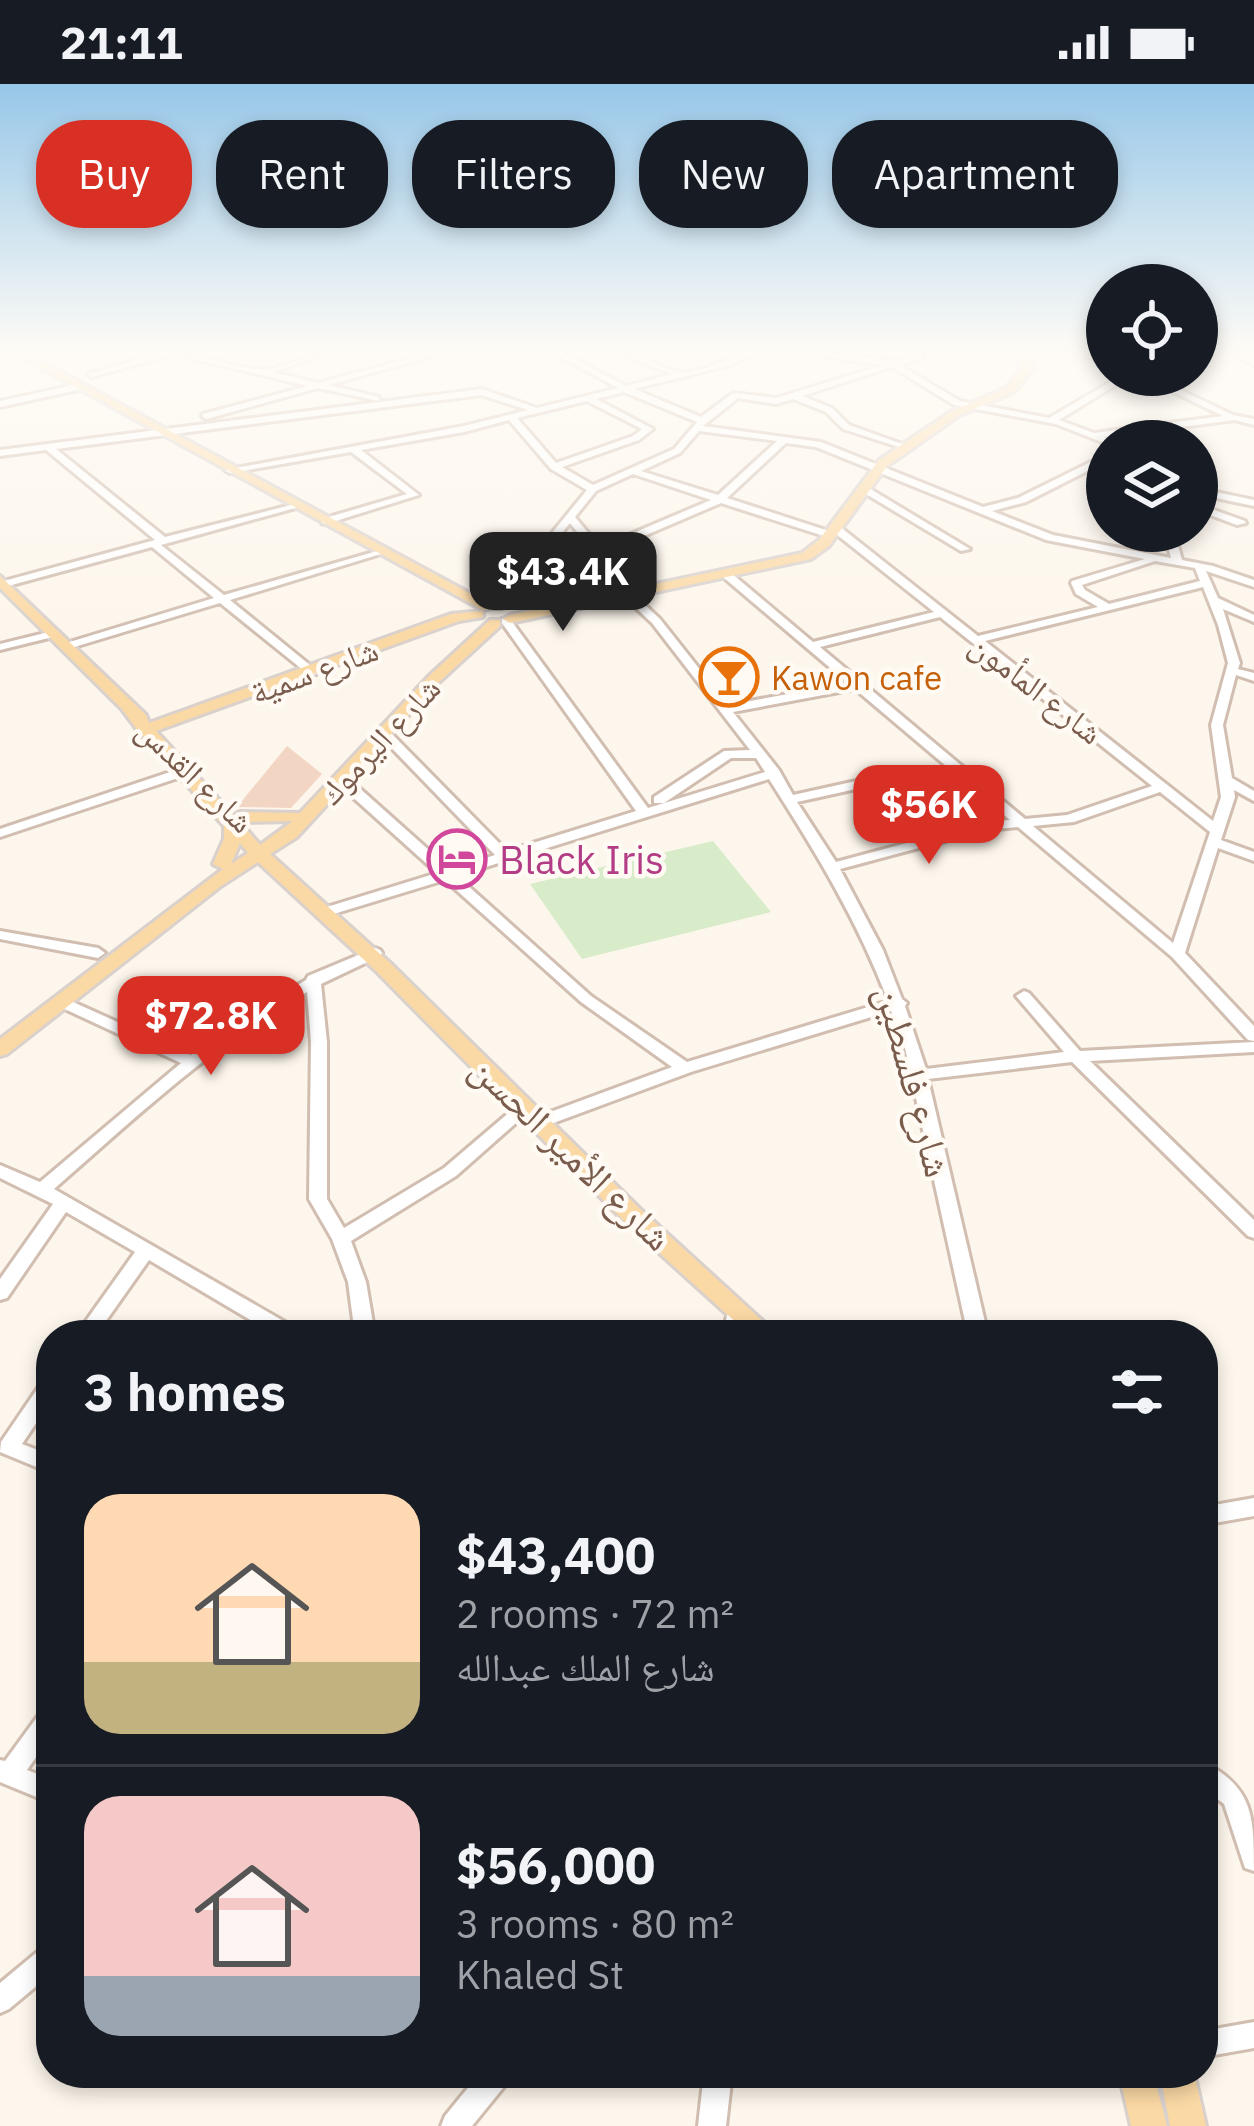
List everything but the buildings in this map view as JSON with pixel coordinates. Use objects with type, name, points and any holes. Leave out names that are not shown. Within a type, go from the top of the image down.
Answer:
[{"type":"main road","points":[[190,447],[493,616]]},
{"type":"main road","points":[[830,535],[879,467],[905,448]]},
{"type":"main road","name":"شارع سمية","points":[[146,729],[456,617],[634,595],[794,560],[830,535]]},
{"type":"main road","name":"شارع القدس","points":[[2,582],[261,847]]},
{"type":"main road","name":"شارع اليرموك","points":[[225,869],[292,825],[342,780],[493,616]]},
{"type":"main road","name":"شارع اليرموك","points":[[292,825],[493,616]]},
{"type":"main road","points":[[0,1030],[98,953],[225,869],[284,870],[292,825],[237,821],[225,869],[0,1049]]},
{"type":"main road","name":"شارع الأمير الحسن","points":[[261,847],[749,1320]]},
{"type":"main road","points":[[1140,2088],[1149,2126]]},
{"type":"main road","points":[[1180,2088],[1189,2126]]},
{"type":"street","points":[[0,453],[38,447]]},
{"type":"street","points":[[48,447],[220,602],[312,672]]},
{"type":"street","points":[[230,470],[363,447]]},
{"type":"street","points":[[537,447],[554,467],[593,489]]},
{"type":"street","points":[[554,467],[608,447]]},
{"type":"street","points":[[643,811],[493,616],[593,489],[680,447]]},
{"type":"street","points":[[547,549],[569,543],[597,550],[719,500],[776,447]]},
{"type":"street","points":[[824,447],[1050,538],[1199,566],[1254,584]]},
{"type":"street","points":[[326,521],[414,495],[355,449]]},
{"type":"street","points":[[982,510],[1013,504],[1086,468]]},
{"type":"street","points":[[634,472],[857,545]]},
{"type":"street","points":[[863,489],[965,549]]},
{"type":"street","points":[[1218,495],[1254,503]]},
{"type":"street","points":[[2,582],[295,505]]},
{"type":"street","points":[[1218,515],[1240,523]]},
{"type":"street","name":"شارع فلسطين","points":[[573,520],[729,709],[832,867],[899,1003],[920,1075],[975,1320]]},
{"type":"street","name":"شارع المأمون","points":[[830,535],[857,545],[1162,787],[1216,837],[1254,857]]},
{"type":"street","points":[[67,646],[380,551]]},
{"type":"street","points":[[1174,552],[1177,562]]},
{"type":"street","points":[[1107,608],[1080,592],[1076,583],[1156,559]]},
{"type":"street","points":[[1177,954],[1228,797],[1217,725],[1234,671],[1231,646],[1199,566]]},
{"type":"street","points":[[727,574],[1177,954],[1251,1029]]},
{"type":"street","points":[[977,640],[1206,583]]},
{"type":"street","points":[[1213,599],[1254,619]]},
{"type":"street","points":[[811,646],[942,613]]},
{"type":"street","points":[[0,646],[52,634]]},
{"type":"street","points":[[1234,671],[1254,677]]},
{"type":"street","points":[[729,709],[855,685]]},
{"type":"street","points":[[384,733],[504,856]]},
{"type":"street","points":[[643,811],[728,754],[760,754]]},
{"type":"street","points":[[328,912],[773,773]]},
{"type":"street","points":[[790,800],[897,776]]},
{"type":"street","points":[[0,833],[192,777]]},
{"type":"street","points":[[342,780],[586,999],[686,1068]]},
{"type":"street","points":[[1225,780],[1254,796]]},
{"type":"street","points":[[832,867],[1018,821],[1083,816],[1162,787]]},
{"type":"street","points":[[0,934],[98,953]]},
{"type":"street","points":[[42,1190],[190,1061],[313,979],[375,958]]},
{"type":"street","points":[[313,979],[319,1042],[318,1199],[341,1238],[357,1282],[363,1320]]},
{"type":"street","points":[[1024,996],[1076,1056],[1254,1231]]},
{"type":"street","points":[[59,1000],[190,1061]]},
{"type":"street","points":[[341,1238],[533,1115],[899,1003]]},
{"type":"street","points":[[920,1075],[1076,1056],[1254,1047]]},
{"type":"street","points":[[0,1171],[42,1190],[266,1320]]},
{"type":"street","points":[[0,1294],[63,1203]]},
{"type":"street","points":[[97,1320],[146,1250]]},
{"type":"street","points":[[735,1320],[737,1310]]},
{"type":"street","points":[[36,1407],[4,1453],[36,1460]]},
{"type":"street","points":[[1218,1511],[1254,1507]]},
{"type":"street","points":[[36,1735],[5,1772],[36,1785]]},
{"type":"street","points":[[1218,1785],[1234,1796],[1254,1859]]},
{"type":"street","points":[[0,2000],[36,1970]]},
{"type":"street","points":[[1218,2041],[1254,2035]]},
{"type":"street","points":[[455,2126],[485,2088]]},
{"type":"street","points":[[712,2126],[716,2088]]},
{"type":"green space","points":[[713,841],[771,912],[582,959],[530,884]]},
{"type":"place","name":"Kawon cafe","points":[[729,677]]},
{"type":"place","name":"Black Iris","points":[[457,859]]}]
